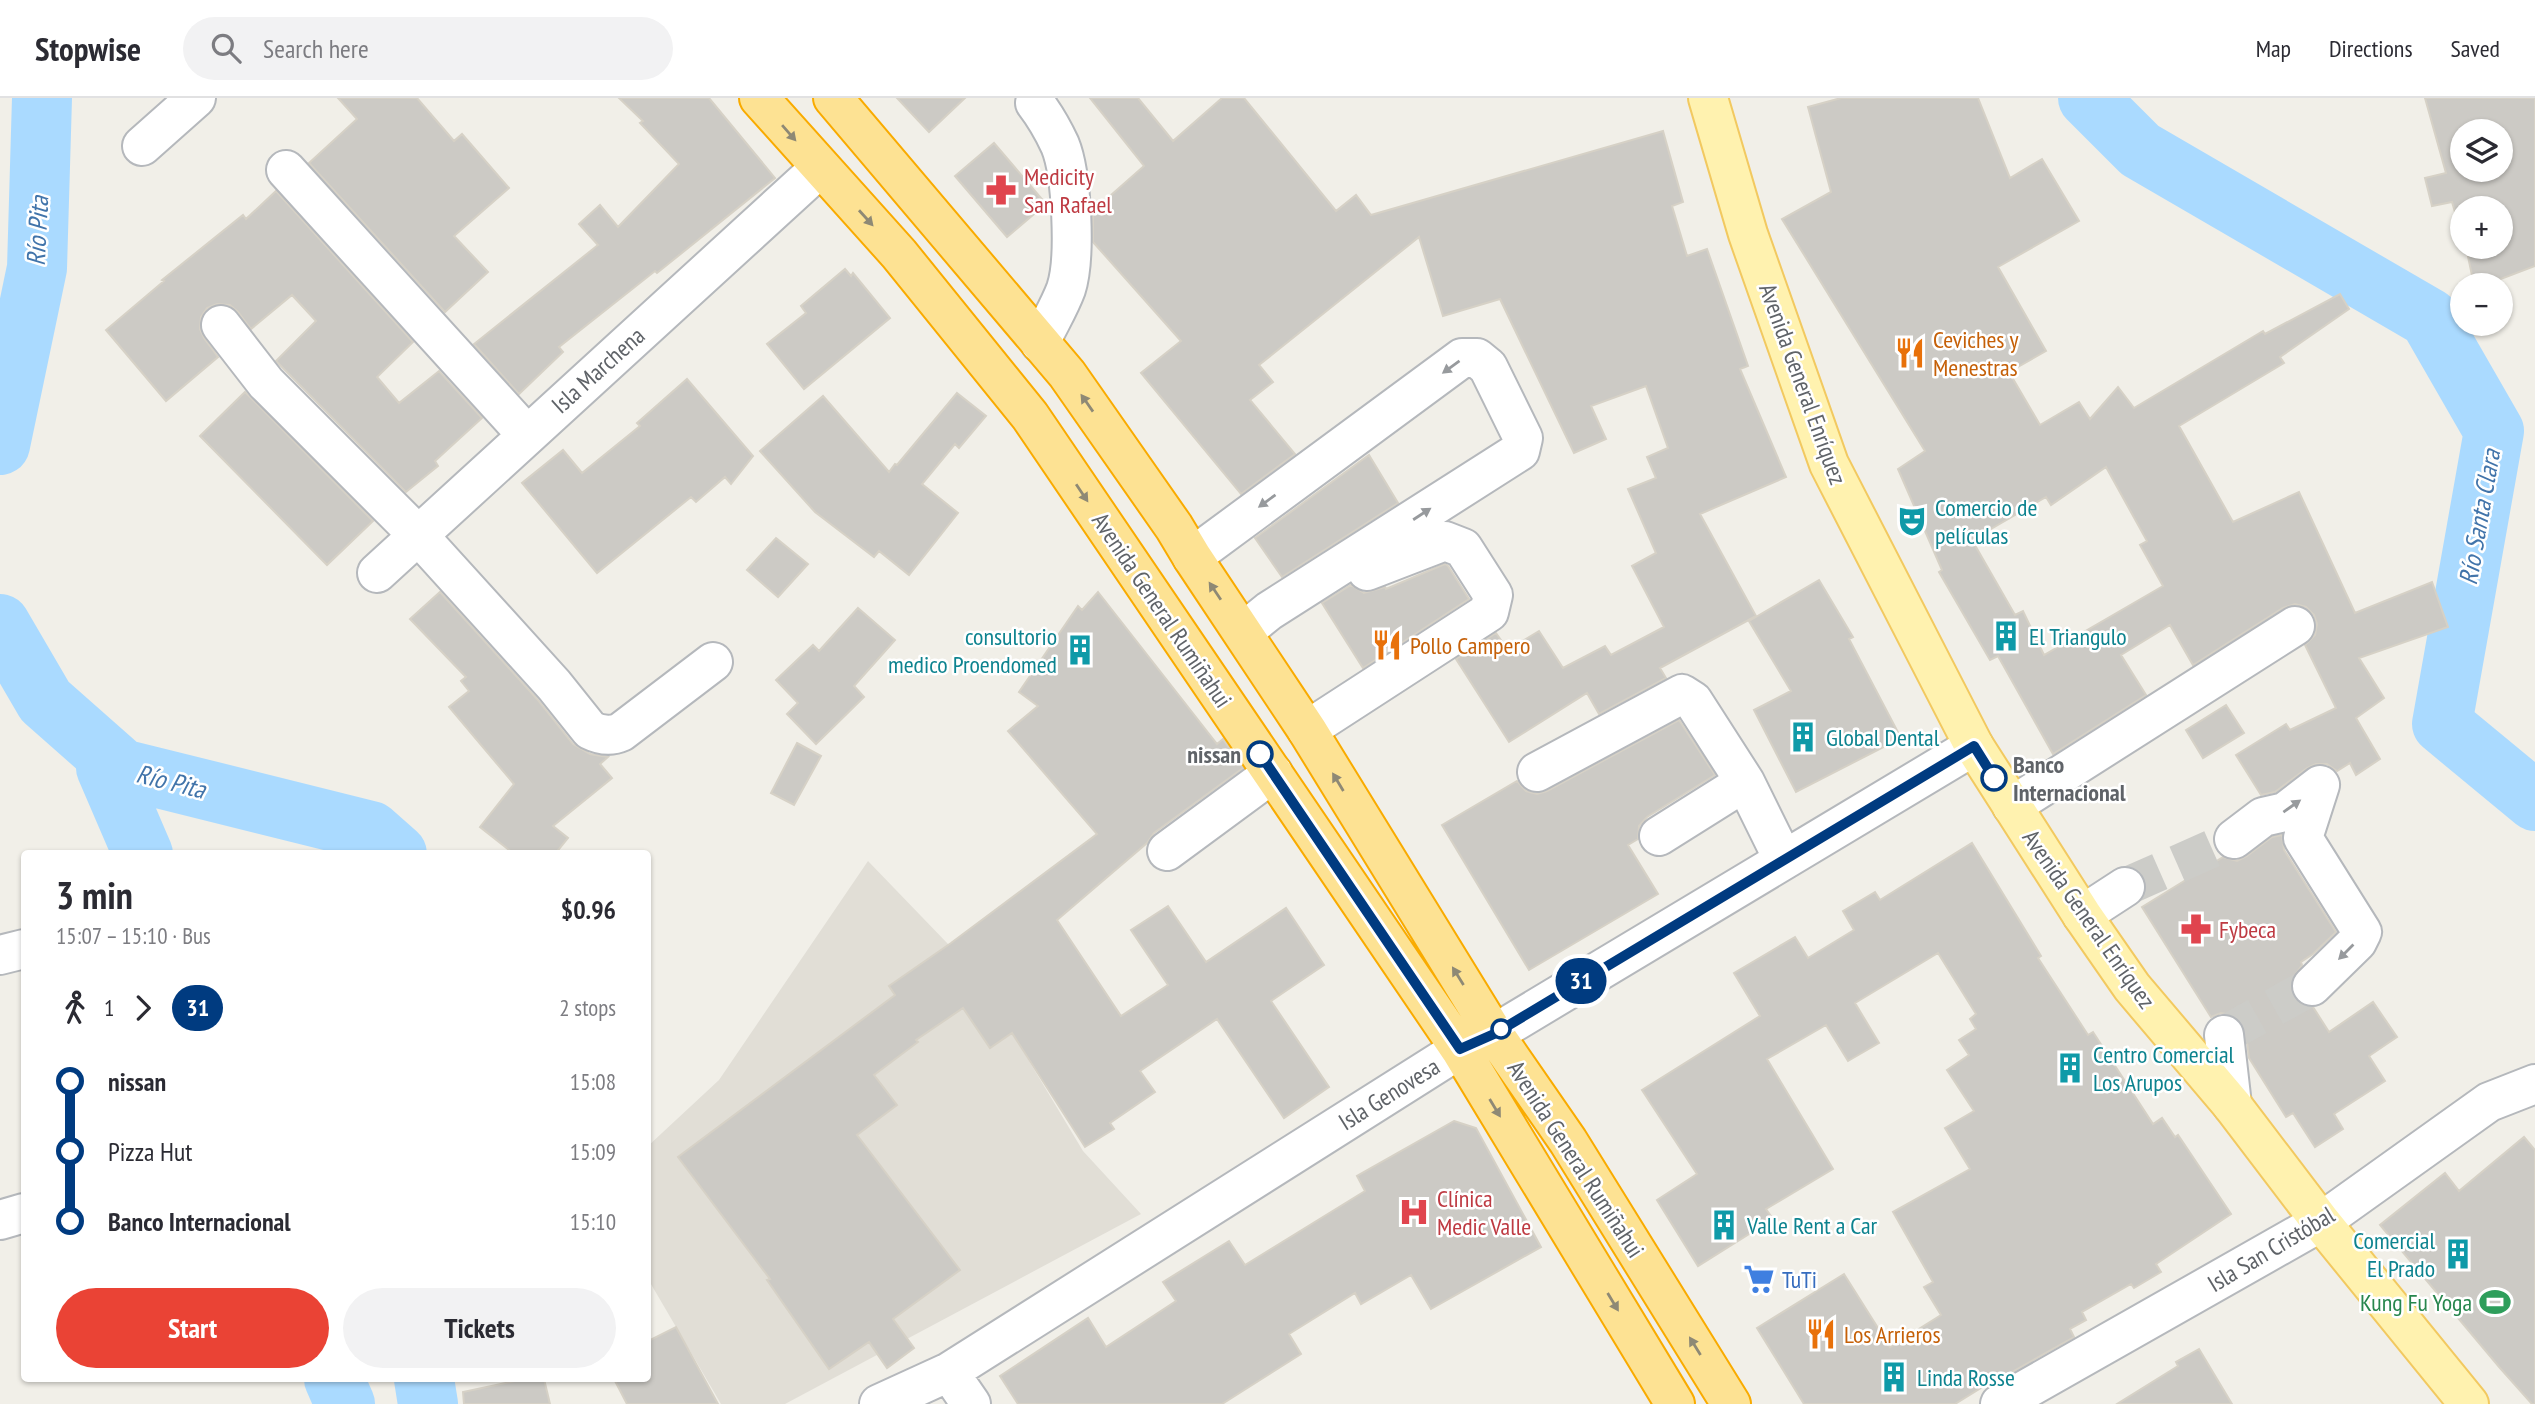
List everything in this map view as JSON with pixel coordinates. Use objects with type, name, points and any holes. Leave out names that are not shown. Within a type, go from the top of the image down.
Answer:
[{"type":"highway","name":"Avenida General Rumiñahui","points":[[759,98],[899,254],[1030,416],[1460,1049],[1675,1404]]},
{"type":"highway","name":"Avenida General Rumiñahui","points":[[833,98],[1074,385],[1174,527],[1307,730],[1494,1034],[1568,1141],[1731,1404]]},
{"type":"main road","name":"Avenida General Enríquez","points":[[1708,98],[1748,234],[1829,464],[1974,746],[2132,988],[2232,1105],[2320,1222],[2463,1402]]},
{"type":"street","points":[[142,146],[196,98]]},
{"type":"street","points":[[1035,103],[1061,147],[1069,185],[1070,220],[1070,256],[1066,288],[1040,343]]},
{"type":"street","name":"Isla Marchena","points":[[377,573],[820,168]]},
{"type":"street","points":[[286,170],[527,435]]},
{"type":"street","points":[[221,324],[266,383],[417,534],[554,685],[590,730],[597,734],[613,736],[621,732],[713,662]]},
{"type":"street","points":[[1192,557],[1462,358],[1477,358],[1488,367],[1523,438],[1520,451],[1269,611],[1246,637]]},
{"type":"street","points":[[1246,637],[1376,567],[1445,541],[1463,548],[1493,595],[1489,612],[1307,730]]},
{"type":"street","points":[[2012,806],[2295,626]]},
{"type":"street","points":[[1537,772],[1601,736],[1668,704],[1682,694],[1693,701],[1745,782],[1783,859]]},
{"type":"street","name":"Isla Genovesa","points":[[879,1404],[949,1372],[1460,1049],[1494,1034],[1974,746]]},
{"type":"street","points":[[1167,850],[1273,773]]},
{"type":"street","points":[[1659,836],[1745,782]]},
{"type":"street","points":[[2234,839],[2263,817],[2285,812],[2320,785],[2302,838],[2362,932],[2357,942],[2312,986]]},
{"type":"street","points":[[2082,915],[2125,887]]},
{"type":"street","points":[[0,955],[21,950]]},
{"type":"street","points":[[2224,1035],[2232,1105]]},
{"type":"street","name":"Isla San Cristóbal","points":[[2000,1404],[2320,1222],[2489,1102],[2535,1084]]},
{"type":"street","points":[[0,1220],[21,1214]]},
{"type":"street","points":[[949,1372],[971,1404]]},
{"type":"shaded area","points":[[868,861],[948,944],[996,1006],[1083,1151],[1141,1214],[785,1404],[721,1404],[651,1284],[651,1143],[719,1080]]},
{"type":"building","points":[[338,98],[417,98],[454,141],[462,134],[509,188],[454,236],[488,272],[445,312],[309,163],[357,119]]},
{"type":"building","points":[[619,98],[709,98],[775,178],[657,273],[655,271],[559,347],[563,352],[519,394],[474,344],[598,245],[579,224],[600,205],[618,227],[679,164],[640,123],[643,121]]},
{"type":"building","points":[[897,98],[965,98],[929,132]]},
{"type":"building","points":[[1090,98],[1138,98],[1173,141],[1222,98],[1244,98],[1336,211],[1356,195],[1371,215],[1663,131],[1683,202],[1672,206],[1687,256],[1707,249],[1748,366],[1740,369],[1786,477],[1700,514],[1756,616],[1660,668],[1666,678],[1599,714],[1587,693],[1509,742],[1456,659],[1496,633],[1508,650],[1539,631],[1563,668],[1605,646],[1611,655],[1664,627],[1632,566],[1656,553],[1628,489],[1656,478],[1647,457],[1668,448],[1646,386],[1591,406],[1606,439],[1574,453],[1500,299],[1443,316],[1419,237],[1259,365],[1273,382],[1250,400],[1295,454],[1241,494],[1141,373],[1181,341],[1093,242],[1093,211],[1144,166]]},
{"type":"building","points":[[1841,98],[1978,98],[2010,178],[2042,159],[2079,221],[1998,267],[2046,351],[2009,372],[2040,425],[2079,402],[2090,419],[2118,387],[2134,408],[2263,331],[2265,334],[2340,294],[2349,309],[2280,357],[2284,363],[2179,426],[2233,522],[2299,492],[2355,613],[2432,582],[2448,627],[2359,658],[2384,698],[2356,718],[2380,759],[2356,775],[2350,763],[2337,771],[2327,764],[2316,764],[2275,792],[2261,795],[2236,755],[2286,724],[2290,730],[2336,708],[2305,645],[2315,635],[2317,624],[2314,615],[2306,607],[2295,604],[2283,608],[2193,665],[2170,625],[2121,655],[2146,695],[2053,754],[1998,656],[1990,660],[1939,572],[1942,570],[1898,469],[1925,451],[1782,219],[1831,192],[1808,107]],"holes":[[[2106,467],[2147,541],[2140,545],[2163,586],[2044,655],[2023,611],[2015,615],[1972,540],[2046,497],[2051,505]]]},
{"type":"building","points":[[2425,98],[2535,98],[2535,266],[2513,274],[2471,273],[2469,259],[2513,259],[2513,196],[2450,196],[2450,202],[2432,206],[2425,178],[2446,173]]},
{"type":"building","name":"Medicity San Rafael","points":[[994,143],[1046,204],[1007,237],[955,176]]},
{"type":"building","points":[[276,191],[413,342],[377,377],[399,403],[439,371],[482,418],[435,461],[438,466],[406,492],[276,361],[316,321],[292,295],[251,329],[230,305],[217,304],[207,308],[201,317],[200,329],[218,357],[166,401],[106,330],[164,281],[162,280],[243,215],[246,219]]},
{"type":"building","points":[[845,269],[851,276],[853,273],[890,318],[804,389],[767,344],[806,313],[801,306]]},
{"type":"building","points":[[687,379],[753,456],[731,484],[725,477],[696,502],[691,497],[597,573],[522,483],[563,450],[582,473],[640,426],[637,423]]},
{"type":"building","points":[[245,392],[373,521],[327,565],[200,436]]},
{"type":"building","points":[[957,393],[986,416],[959,448],[955,444],[922,484],[958,513],[909,575],[879,551],[874,557],[815,512],[760,451],[823,396],[889,472]]},
{"type":"building","points":[[1369,455],[1398,503],[1282,577],[1255,538]]},
{"type":"building","points":[[776,538],[808,564],[778,597],[747,570]]},
{"type":"building","name":"Pollo Campero","points":[[1445,564],[1469,599],[1363,668],[1322,603],[1351,585],[1364,593],[1385,587],[1386,589]]},
{"type":"building","points":[[1819,580],[1853,637],[1849,639],[1901,738],[1796,792],[1754,710],[1791,691],[1749,621]]},
{"type":"building","points":[[440,592],[537,699],[573,744],[590,754],[608,757],[600,764],[612,778],[553,826],[568,838],[558,850],[509,850],[480,827],[514,784],[449,707],[469,691],[461,681],[466,677],[410,619]]},
{"type":"building","points":[[1098,592],[1217,744],[1223,739],[1243,768],[1154,833],[1147,843],[1057,920],[1121,1016],[1168,985],[1131,930],[1168,906],[1206,962],[1286,908],[1324,965],[1271,1001],[1329,1087],[1284,1118],[1217,1019],[1140,1071],[1155,1092],[1110,1123],[1114,1129],[1085,1147],[1012,1033],[990,1048],[963,1008],[916,1040],[918,1042],[874,1075],[897,1105],[857,1135],[960,1270],[893,1319],[914,1348],[887,1368],[869,1342],[829,1369],[767,1280],[770,1279],[678,1157],[895,995],[889,986],[1097,834],[1008,731],[1038,706],[1019,692],[1078,606],[1082,610]]},
{"type":"building","points":[[858,608],[895,640],[854,686],[864,697],[816,744],[787,714],[798,703],[776,680],[813,645],[819,651]]},
{"type":"building","points":[[2226,705],[2244,733],[2203,758],[2186,730]]},
{"type":"building","points":[[1679,720],[1715,775],[1647,817],[1639,826],[1638,839],[1628,845],[1658,894],[1529,970],[1442,825],[1517,781],[1526,791],[1537,794],[1547,791]]},
{"type":"building","points":[[797,743],[821,756],[794,805],[771,793]]},
{"type":"building","points":[[2282,835],[2284,850],[2336,932],[2301,962],[2302,965],[2291,981],[2291,992],[2296,1001],[2305,1007],[2313,1007],[2329,1032],[2373,1002],[2397,1037],[2369,1056],[2385,1081],[2334,1114],[2343,1129],[2315,1147],[2293,1113],[2286,1117],[2249,1058],[2242,1023],[2232,1015],[2221,1013],[2211,1017],[2142,907],[2223,857],[2237,861],[2272,837]]},
{"type":"building","points":[[1972,843],[2041,956],[2038,958],[2088,1035],[2093,1032],[2153,1124],[2162,1118],[2175,1137],[2178,1135],[2231,1214],[2156,1264],[2161,1272],[2134,1288],[2131,1284],[2082,1312],[2086,1320],[2070,1329],[2074,1337],[2003,1377],[2002,1375],[1955,1404],[1804,1404],[1757,1328],[1844,1274],[1890,1347],[1941,1315],[1924,1287],[1933,1282],[1893,1212],[1970,1169],[1945,1128],[1974,1111],[1947,1070],[1969,1055],[1959,1040],[1976,1029],[1970,1019],[1976,1014],[1938,953],[1855,1003],[1879,1043],[1848,1061],[1826,1025],[1767,1059],[1833,1169],[1766,1209],[1773,1219],[1698,1266],[1657,1200],[1697,1174],[1642,1090],[1760,1016],[1734,973],[1795,937],[1808,958],[1854,930],[1843,911],[1875,892],[1880,900]]},
{"type":"building","points":[[1454,1121],[1476,1128],[1541,1247],[1431,1309],[1411,1275],[1361,1304],[1355,1293],[1289,1334],[1301,1354],[1222,1404],[1018,1404],[1000,1376],[1088,1318],[1106,1347],[1176,1301],[1163,1282],[1229,1241],[1245,1265],[1365,1191],[1357,1176]]},
{"type":"building","name":"Comercial El Prado","points":[[2524,1137],[2535,1150],[2535,1404],[2532,1404],[2500,1368],[2380,1225],[2445,1173],[2459,1191]]},
{"type":"building","points":[[676,1327],[718,1404],[627,1404],[616,1382],[651,1382],[651,1340]]},
{"type":"building","points":[[2199,1349],[2232,1404],[2117,1404],[2178,1366],[2176,1362]]},
{"type":"building","points":[[510,1382],[545,1382],[550,1404],[464,1404],[463,1392]]},
{"type":"waterway","name":"Río Pita","points":[[0,445],[37,268],[42,98]]},
{"type":"waterway","name":"Río Santa Clara","points":[[2088,98],[2140,150],[2429,318],[2494,431],[2442,724],[2535,801]]},
{"type":"waterway","name":"Río Pita","points":[[0,624],[45,701],[122,769],[371,831],[392,850]]},
{"type":"waterway","points":[[106,768],[141,850]]},
{"type":"waterway","points":[[335,1382],[345,1404]]},
{"type":"waterway","name":"Río Pita","points":[[424,1382],[428,1404]]},
{"type":"tunnel","points":[[2125,887],[2234,839]]},
{"type":"tunnel","points":[[2224,1035],[2312,986]]},
{"type":"bus line","name":"31","points":[[1260,754],[1460,1049],[1494,1034],[1974,746],[1994,778]]},
{"type":"place","name":"Medicity San Rafael","points":[[1001,190]]},
{"type":"place","name":"Ceviches y Menestras","points":[[1910,353]]},
{"type":"place","name":"Comercio de películas","points":[[1912,521]]},
{"type":"place","name":"El Triangulo","points":[[2006,636]]},
{"type":"place","name":"Pollo Campero","points":[[1387,645]]},
{"type":"place","name":"consultorio medico Proendomed","points":[[1080,650]]},
{"type":"place","name":"Global Dental","points":[[1803,737]]},
{"type":"place","name":"nissan","points":[[1260,754]]},
{"type":"place","name":"Banco Internacional","points":[[1994,778]]},
{"type":"place","name":"Fybeca","points":[[2196,929]]},
{"type":"place","name":"Centro Comercial Los Arupos","points":[[2070,1068]]},
{"type":"place","name":"Clínica Medic Valle","points":[[1414,1212]]},
{"type":"place","name":"Valle Rent a Car","points":[[1724,1225]]},
{"type":"place","name":"Comercial El Prado","points":[[2458,1254]]},
{"type":"place","name":"TuTi","points":[[1759,1279]]},
{"type":"place","name":"Kung Fu Yoga","points":[[2495,1302]]},
{"type":"place","name":"Los Arrieros","points":[[1821,1334]]},
{"type":"place","name":"Linda Rosse","points":[[1894,1377]]}]
